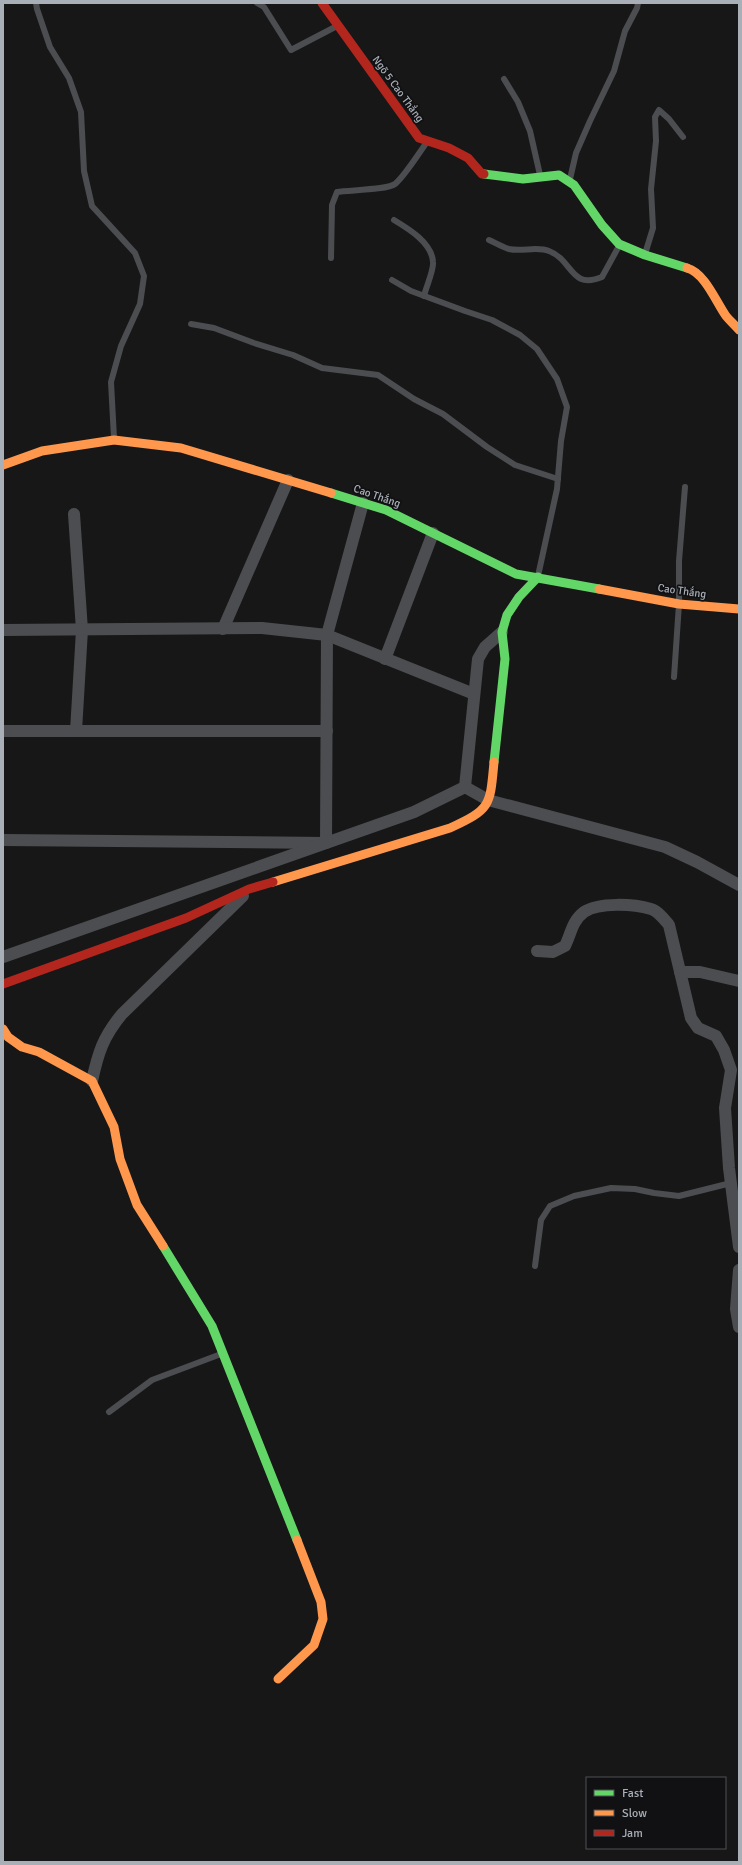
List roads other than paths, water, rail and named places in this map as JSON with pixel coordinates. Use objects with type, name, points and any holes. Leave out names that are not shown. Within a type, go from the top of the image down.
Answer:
[{"type":"street","name":"Ngõ 5 Cao Thắng","points":[[322,3],[419,138],[449,148],[468,158],[482,174],[523,179],[560,175],[574,185],[602,225],[619,244],[645,255],[691,269],[705,282],[727,317],[739,330]]},
{"type":"street","name":"Cao Thắng","points":[[3,465],[42,451],[114,440],[181,448],[386,510],[516,574],[679,604],[739,609]]},
{"type":"street","points":[[223,628],[288,480]]},
{"type":"street","points":[[326,843],[327,636],[363,503]]},
{"type":"street","points":[[74,514],[82,630],[76,731]]},
{"type":"street","points":[[385,659],[433,533]]},
{"type":"street","points":[[3,984],[186,918],[249,889],[450,828],[482,811],[491,795],[505,659],[502,632],[507,615],[538,578]]},
{"type":"street","points":[[3,630],[262,628],[327,636],[474,694]]},
{"type":"street","points":[[465,787],[478,659],[485,647],[502,632]]},
{"type":"street","points":[[3,731],[327,731]]},
{"type":"street","points":[[465,787],[488,800],[665,847],[697,862],[739,885]]},
{"type":"street","points":[[3,957],[414,812],[465,787]]},
{"type":"street","points":[[3,840],[326,843]]},
{"type":"street","points":[[92,1081],[98,1053],[112,1026],[122,1014],[249,889]]},
{"type":"street","points":[[537,951],[553,952],[565,946],[574,923],[584,912],[598,906],[628,905],[652,909],[662,916],[669,925],[691,1018],[698,1028],[716,1036],[724,1050],[730,1070],[725,1108],[731,1183],[739,1247]]},
{"type":"street","points":[[680,972],[700,972],[739,981]]},
{"type":"street","points":[[3,1029],[8,1037],[22,1046],[39,1052],[92,1081],[114,1127],[120,1159],[137,1205],[212,1326],[321,1602],[322,1619],[314,1645],[278,1679]]},
{"type":"street","points":[[739,1270],[736,1309],[739,1327]]},
{"type":"lane","points":[[36,3],[50,47],[69,78],[80,112],[84,171],[92,206],[135,253],[144,276],[140,304],[121,346],[111,382],[114,440]]},
{"type":"lane","points":[[256,3],[264,7],[291,50],[338,26]]},
{"type":"lane","points":[[569,182],[576,153],[614,71],[625,31],[638,3]]},
{"type":"lane","points":[[504,79],[518,102],[530,131],[541,177]]},
{"type":"lane","points":[[645,255],[653,228],[651,189],[656,141],[655,116],[659,110],[669,119],[683,137]]},
{"type":"lane","points":[[331,258],[332,205],[337,192],[358,189],[377,190],[394,185],[428,141]]},
{"type":"lane","points":[[394,220],[410,230],[429,248],[433,263],[424,296]]},
{"type":"lane","points":[[489,240],[510,249],[542,249],[551,251],[578,278],[591,281],[602,277],[619,244]]},
{"type":"lane","points":[[392,280],[424,296],[492,320],[520,335],[537,349],[557,379],[567,407],[561,441],[558,479],[538,578]]},
{"type":"lane","points":[[191,324],[214,328],[254,343],[294,355],[322,368],[378,375],[414,399],[443,414],[487,447],[515,465],[558,479]]},
{"type":"lane","points":[[674,677],[679,604],[678,561],[685,487]]},
{"type":"lane","points":[[535,1266],[541,1220],[550,1206],[574,1196],[611,1188],[635,1189],[679,1196],[731,1183]]},
{"type":"lane","points":[[109,1412],[152,1380],[223,1354]]}]
